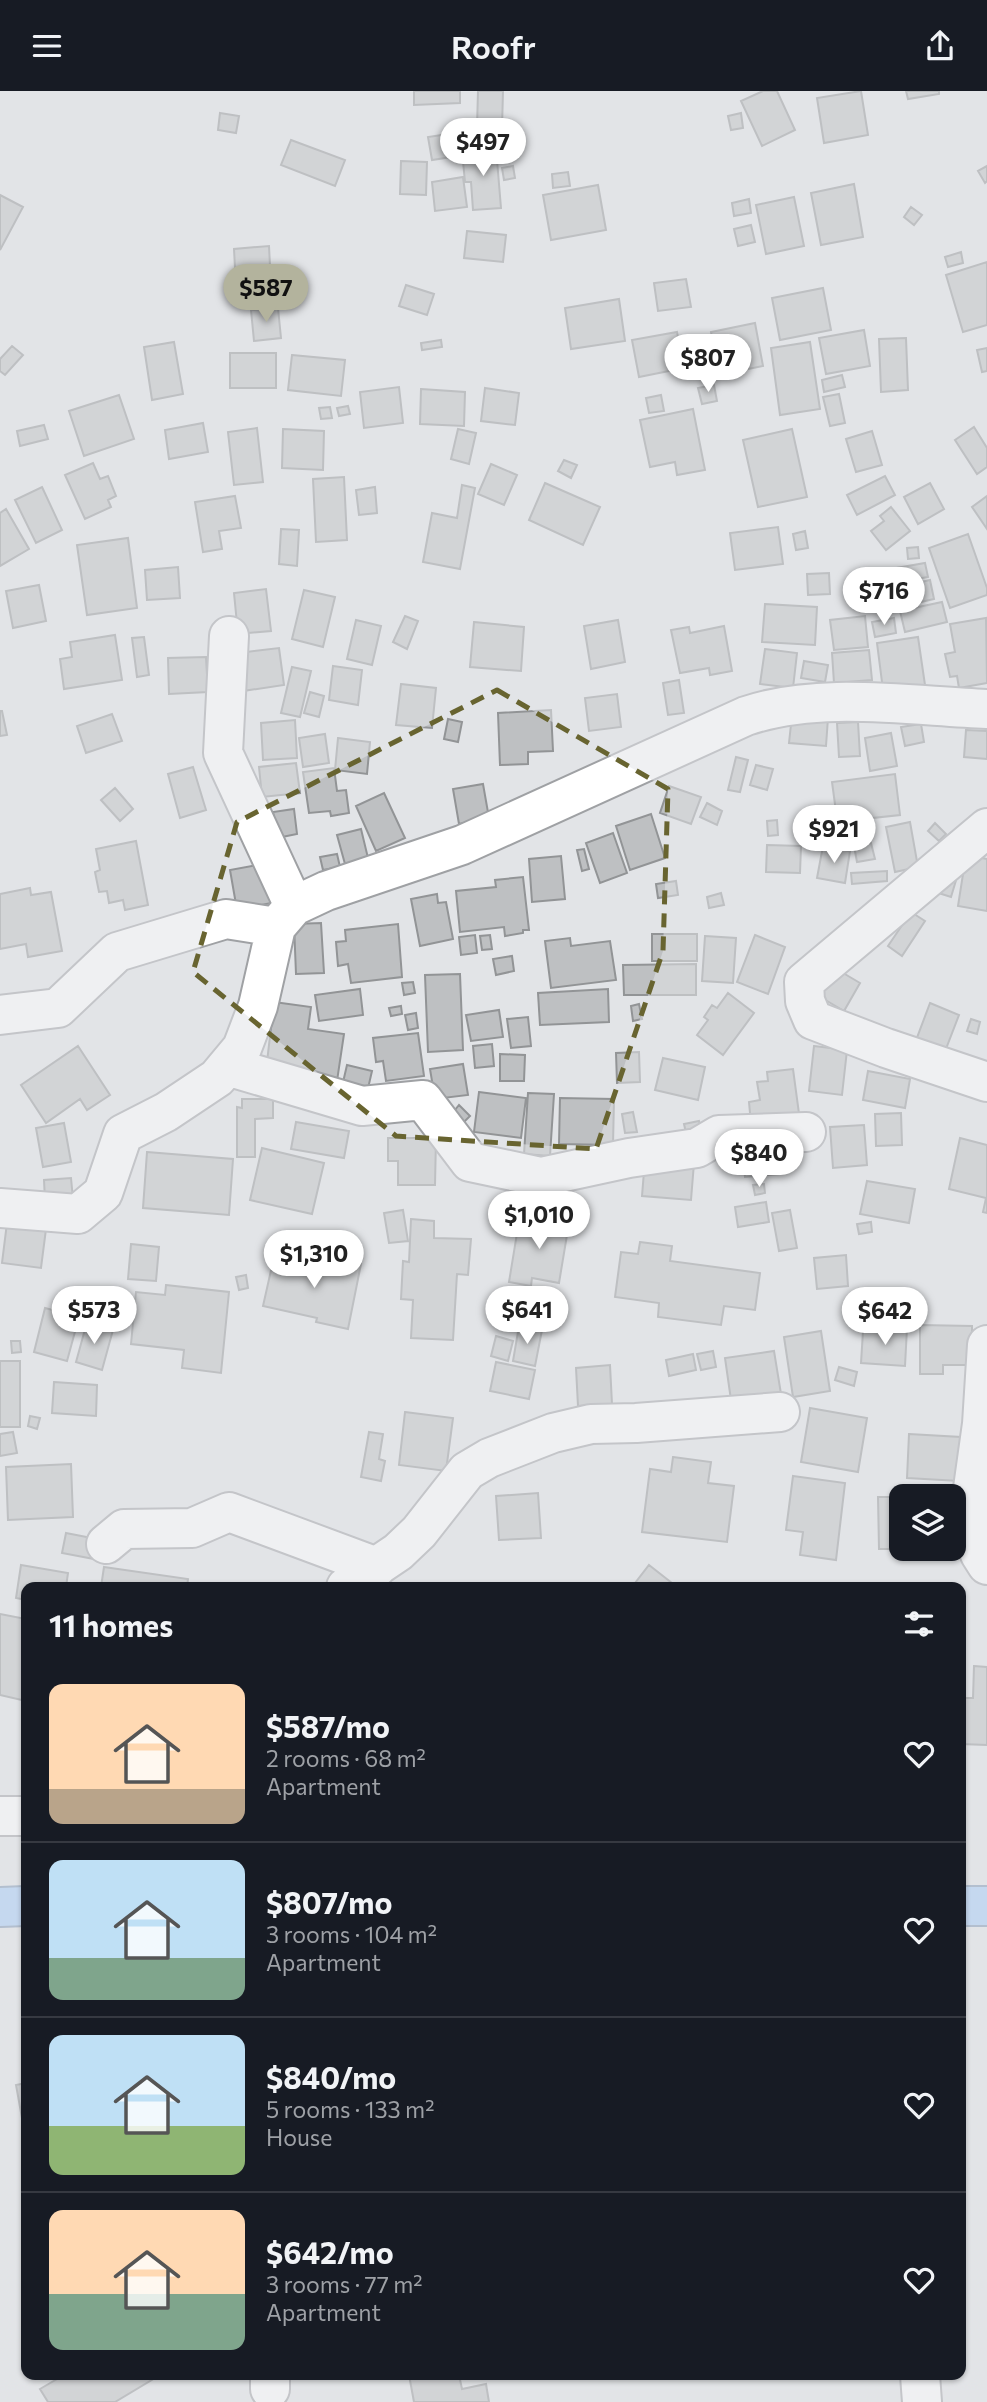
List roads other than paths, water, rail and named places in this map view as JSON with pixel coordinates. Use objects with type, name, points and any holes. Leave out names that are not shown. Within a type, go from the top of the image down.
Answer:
[{"type":"highway","points":[[0,1906],[21,1906]]},
{"type":"highway","points":[[966,1906],[987,1906]]},
{"type":"street","points":[[0,1208],[78,1214],[103,1193],[123,1134],[166,1112],[217,1078],[242,1048],[258,1006],[285,916],[223,753],[229,636]]},
{"type":"street","points":[[0,1015],[58,1008],[117,952],[226,919],[285,916],[326,891],[462,845],[766,709],[827,702],[987,709]]},
{"type":"street","points":[[987,828],[804,982],[805,1001],[813,1020],[987,1082]]},
{"type":"street","points":[[227,1066],[362,1105],[423,1100],[470,1162],[541,1177],[629,1158],[697,1148],[719,1135],[806,1132]]},
{"type":"street","points":[[987,1345],[982,1423],[968,1524],[987,1566]]},
{"type":"street","points":[[106,1544],[124,1529],[192,1528],[229,1512],[361,1577],[398,1552],[419,1532],[467,1471],[489,1458],[553,1433],[591,1424],[780,1412]]},
{"type":"street","points":[[0,1816],[21,1816]]},
{"type":"street","points":[[920,2380],[922,2402]]}]
